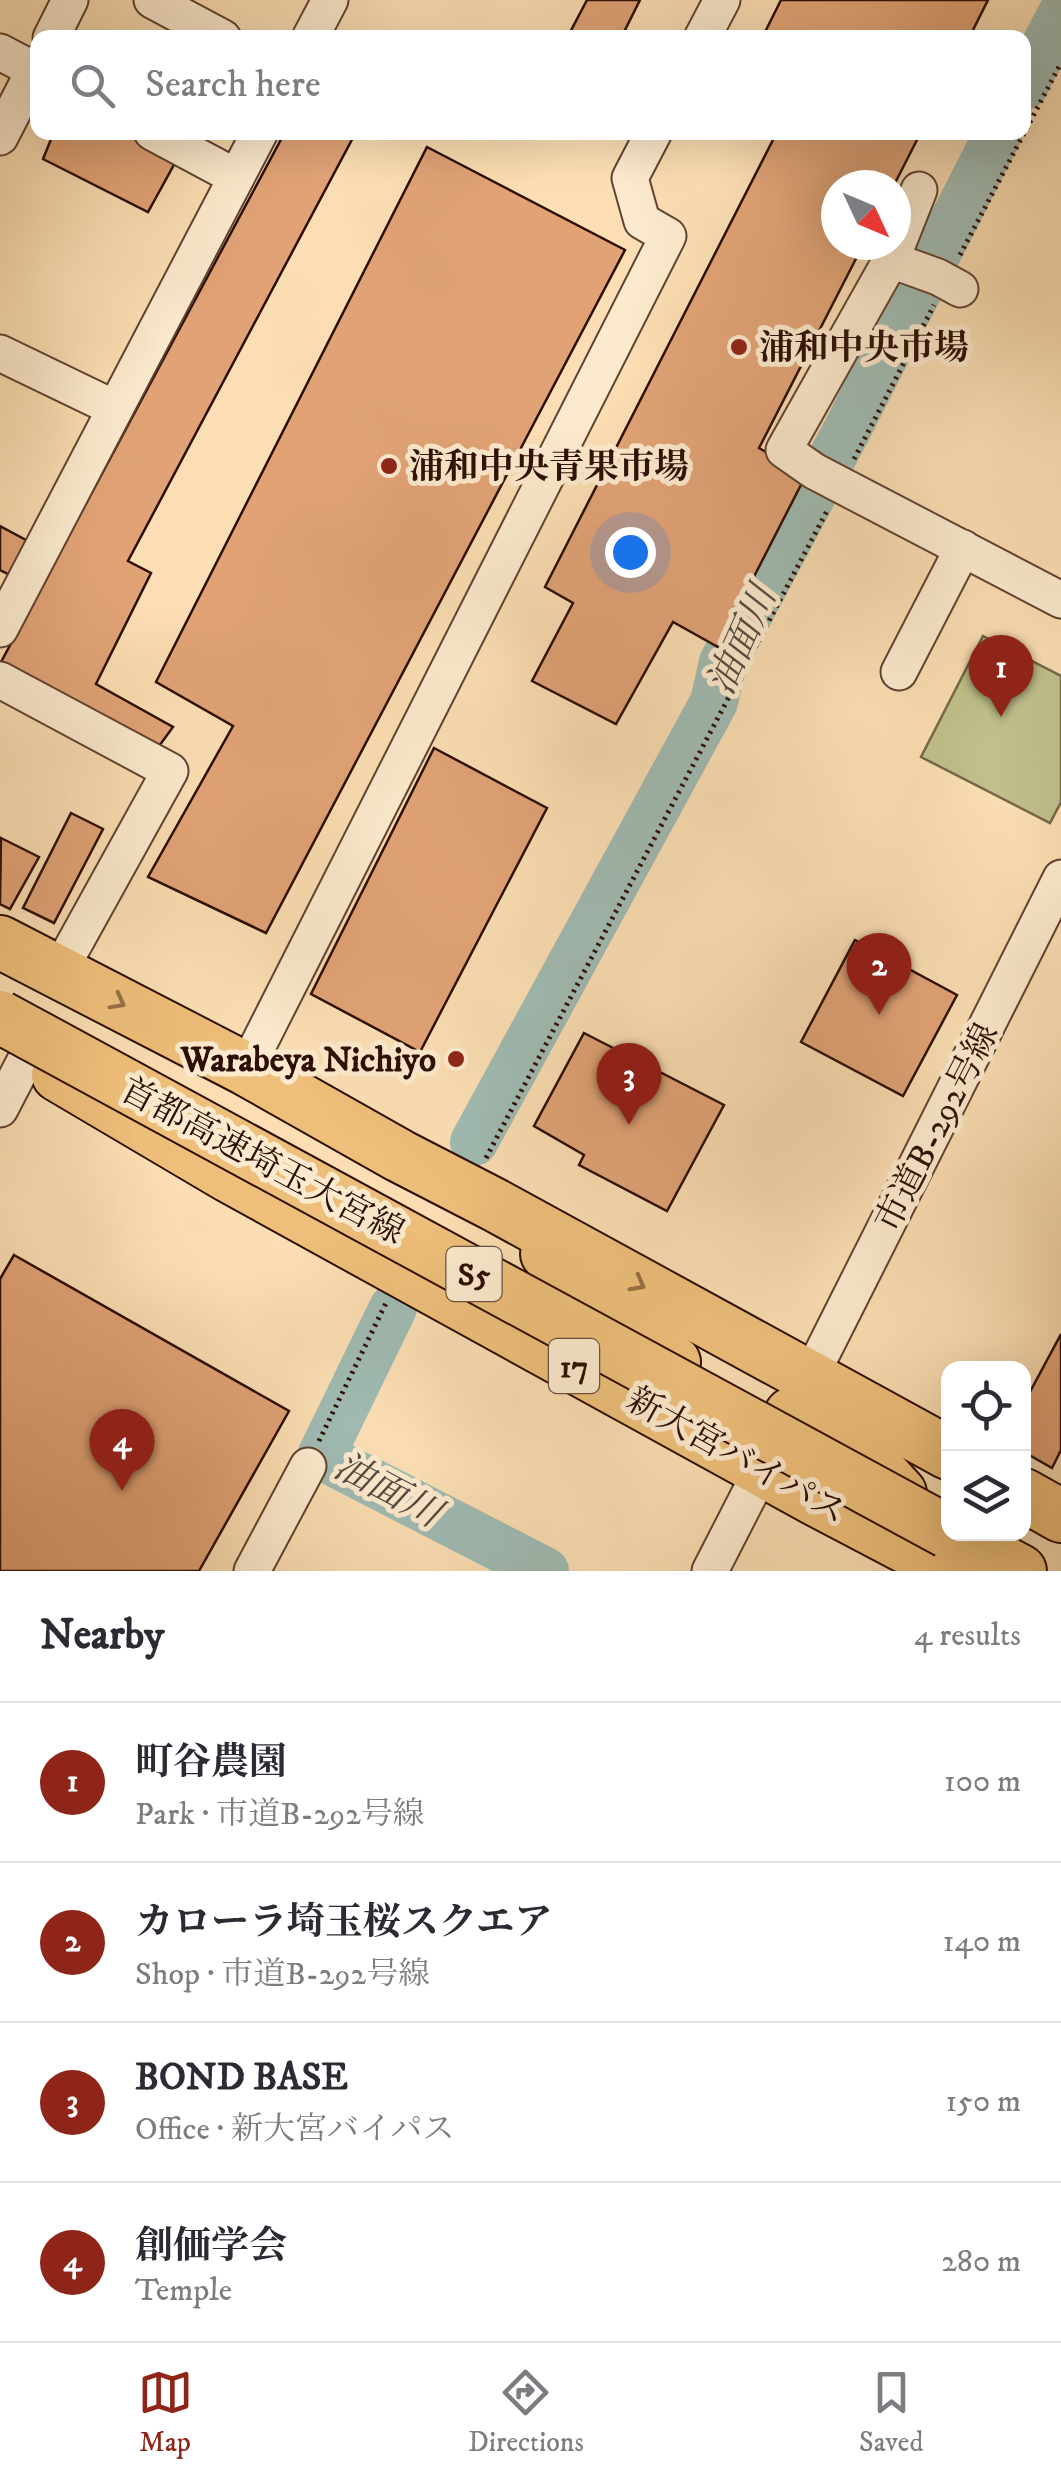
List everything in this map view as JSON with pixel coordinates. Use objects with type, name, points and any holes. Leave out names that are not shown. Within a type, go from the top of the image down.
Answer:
[{"type":"highway","points":[[0,942],[246,1069],[495,1206],[620,1325],[689,1372],[864,1457],[972,1571]]},
{"type":"highway","name":"首都高速埼玉大宮線","points":[[0,977],[941,1487]]},
{"type":"highway","name":"新大宮バイパス","points":[[9,1039],[198,1158],[787,1422],[941,1453]]},
{"type":"highway","name":"首都高速埼玉大宮線","points":[[9,1039],[941,1528]]},
{"type":"highway","points":[[198,1158],[246,1069]]},
{"type":"highway","name":"新大宮バイパス","points":[[787,1422],[952,1571]]},
{"type":"highway","points":[[1031,1499],[1061,1516]]},
{"type":"highway","points":[[1031,1536],[1061,1553]]},
{"type":"highway","name":"首都高速埼玉大宮線","points":[[965,1541],[1020,1571]]},
{"type":"street","points":[[54,30],[70,0]]},
{"type":"street","points":[[152,0],[207,30]]},
{"type":"street","points":[[314,30],[330,0]]},
{"type":"street","points":[[706,30],[722,0]]},
{"type":"street","points":[[0,52],[30,65]]},
{"type":"street","points":[[0,137],[30,80]]},
{"type":"street","points":[[167,140],[236,177]]},
{"type":"street","points":[[0,629],[256,140]]},
{"type":"street","points":[[246,1069],[668,236],[642,221],[630,178],[650,140]]},
{"type":"street","points":[[919,190],[930,274],[784,450],[1061,600]]},
{"type":"street","points":[[0,353],[114,408]]},
{"type":"street","points":[[900,672],[963,548]]},
{"type":"street","points":[[0,680],[170,771],[72,948]]},
{"type":"street","name":"市道B-292号線","points":[[710,1571],[1061,878]]},
{"type":"street","points":[[0,1108],[9,1039]]},
{"type":"street","points":[[252,1571],[308,1466]]},
{"type":"path","points":[[1031,111],[1061,63]]},
{"type":"path","points":[[474,1154],[485,1159],[490,1154],[930,274],[1013,140]]},
{"type":"path","points":[[308,1466],[388,1300]]},
{"type":"green space","points":[[983,636],[1061,676],[1061,802],[1050,823],[921,757]]},
{"type":"building","points":[[587,0],[640,0],[625,30],[571,30]]},
{"type":"building","points":[[781,0],[988,0],[973,30],[766,30]]},
{"type":"building","points":[[51,140],[136,140],[176,161],[148,212],[43,159]]},
{"type":"building","points":[[281,140],[352,140],[128,561],[151,573],[96,684],[173,727],[157,749],[0,664]]},
{"type":"building","name":"浦和中央市場","points":[[773,140],[917,140],[902,170],[821,170],[821,260],[855,260],[759,448],[806,475],[718,647],[673,622],[616,724],[532,681],[573,603],[545,587]]},
{"type":"building","name":"浦和中央青果市場","points":[[427,147],[625,250],[266,933],[148,877],[233,726],[156,682]]},
{"type":"building","points":[[0,526],[26,540],[10,575],[0,570]]},
{"type":"building","points":[[434,748],[547,808],[420,1052],[311,994]]},
{"type":"building","points":[[71,813],[103,829],[54,923],[23,908]]},
{"type":"building","points":[[1,838],[39,857],[10,909],[0,904]]},
{"type":"building","points":[[855,940],[957,995],[903,1096],[801,1042]]},
{"type":"building","points":[[584,1033],[724,1105],[667,1211],[579,1165],[584,1155],[534,1126]]},
{"type":"building","points":[[14,1255],[289,1411],[199,1571],[0,1571],[0,1279]]},
{"type":"building","points":[[1061,1334],[1061,1450],[1052,1468],[1031,1456],[1031,1390]]},
{"type":"waterway","name":"油面川","points":[[1031,73],[1061,15]]},
{"type":"waterway","name":"油面川","points":[[474,1142],[714,702],[723,662],[995,140]]},
{"type":"waterway","name":"油面川","points":[[393,1308],[321,1456],[545,1571]]},
{"type":"waterway","points":[[325,1470],[329,1461]]},
{"type":"place","name":"浦和中央市場","points":[[739,347]]},
{"type":"place","name":"浦和中央青果市場","points":[[389,466]]},
{"type":"place","name":"町谷農園","points":[[1001,717]]},
{"type":"place","name":"カローラ埼玉桜スクエア","points":[[879,1015]]},
{"type":"place","name":"Warabeya Nichiyo","points":[[456,1059]]},
{"type":"place","name":"BOND BASE","points":[[629,1125]]},
{"type":"place","name":"創価学会","points":[[122,1491]]}]
